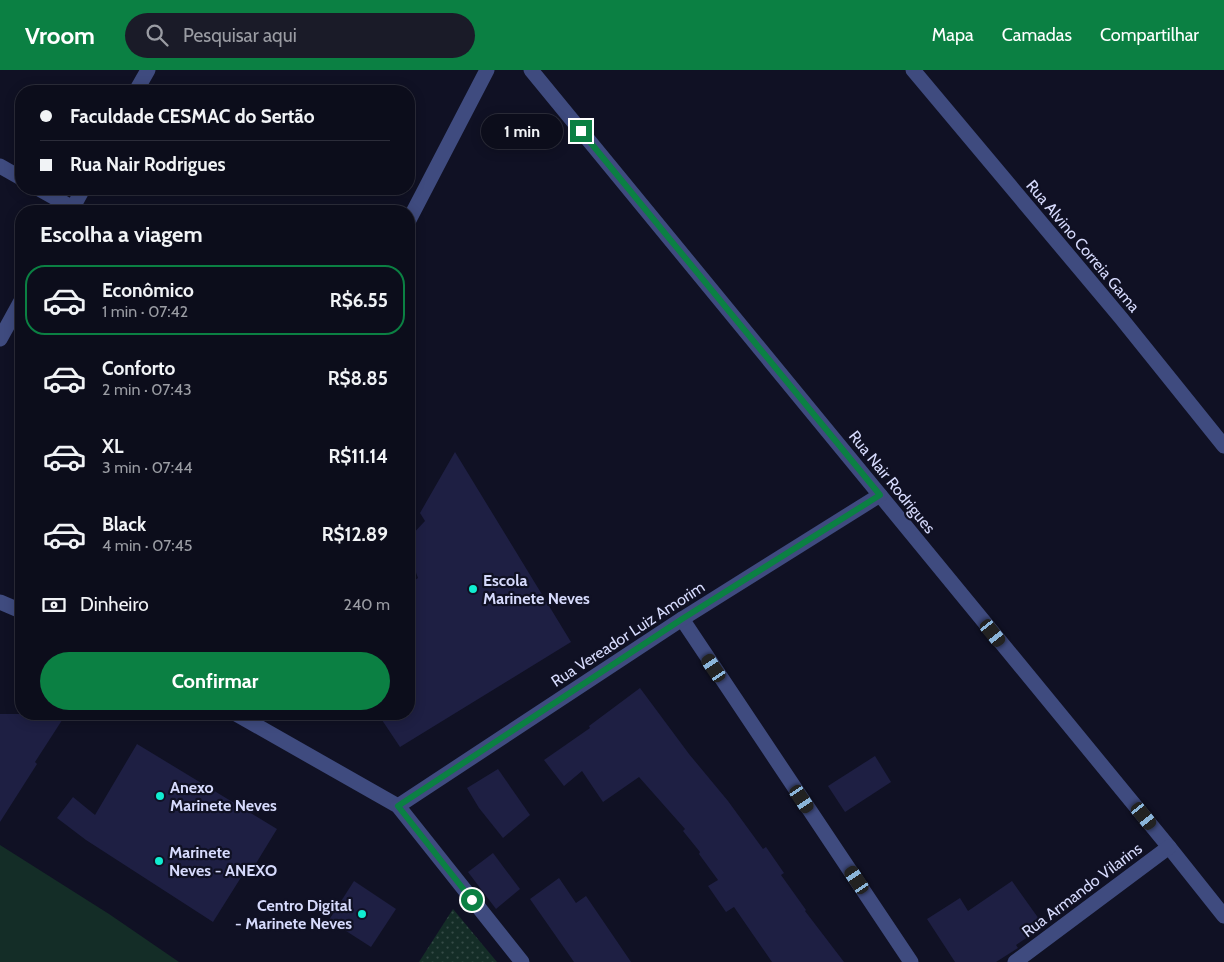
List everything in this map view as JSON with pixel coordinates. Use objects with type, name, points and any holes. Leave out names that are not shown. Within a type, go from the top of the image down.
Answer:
[{"type":"street","points":[[139,85],[148,70]]},
{"type":"street","points":[[415,208],[487,70]]},
{"type":"street","name":"Rua Nair Rodrigues","points":[[531,70],[1224,916]]},
{"type":"street","name":"Rua Alvino Correia Gama","points":[[913,70],[1121,318],[1224,446]]},
{"type":"street","points":[[0,166],[15,175]]},
{"type":"street","points":[[48,195],[64,205]]},
{"type":"street","points":[[0,339],[15,311]]},
{"type":"street","name":"Rua Vereador Luiz Amorim","points":[[398,806],[682,619],[880,495]]},
{"type":"street","points":[[0,602],[15,608]]},
{"type":"street","points":[[682,619],[911,962]]},
{"type":"street","points":[[247,720],[398,806],[522,962]]},
{"type":"street","name":"Rua Armando Vilarins","points":[[1015,962],[1169,847]]},
{"type":"green space","points":[[0,845],[109,914],[179,962],[0,962]]},
{"type":"green space","points":[[453,909],[497,962],[419,962]]},
{"type":"building","name":"Escola Marinete Neves","points":[[455,452],[571,642],[400,747],[382,720],[415,720],[415,580],[418,578],[415,570],[415,532],[425,521],[420,513]]},
{"type":"building","points":[[640,688],[763,849],[766,847],[784,873],[781,875],[805,911],[844,962],[772,962],[734,907],[726,912],[708,886],[718,880],[699,854],[700,852],[683,831],[685,829],[639,777],[603,802],[582,771],[564,786],[544,760],[590,728],[589,726]]},
{"type":"building","points":[[0,714],[15,714],[15,720],[62,720],[35,762],[37,764],[0,822]]},
{"type":"building","points":[[137,744],[277,829],[255,865],[250,863],[213,922],[86,840],[57,818],[73,797],[95,815]]},
{"type":"building","points":[[875,756],[891,782],[845,812],[828,786]]},
{"type":"building","points":[[498,769],[530,815],[503,838],[479,808],[467,788]]},
{"type":"building","points":[[493,853],[520,889],[496,909],[468,872]]},
{"type":"building","points":[[559,878],[576,903],[586,896],[631,962],[574,962],[530,899]]},
{"type":"building","name":"Centro Digital - Marinete Neves","points":[[354,881],[396,909],[371,947],[329,920]]},
{"type":"building","points":[[1012,881],[1044,926],[1016,945],[1018,948],[996,962],[955,962],[927,919],[960,898],[968,911]]},
{"type":"place","name":"Escola Marinete Neves","points":[[473,589]]},
{"type":"place","name":"Anexo Marinete Neves","points":[[160,796]]},
{"type":"place","name":"Marinete Neves - ANEXO","points":[[159,861]]},
{"type":"place","name":"Centro Digital - Marinete Neves","points":[[362,914]]},
{"type":"route","points":[[472,900],[398,806],[682,619],[880,495],[581,131]]}]
